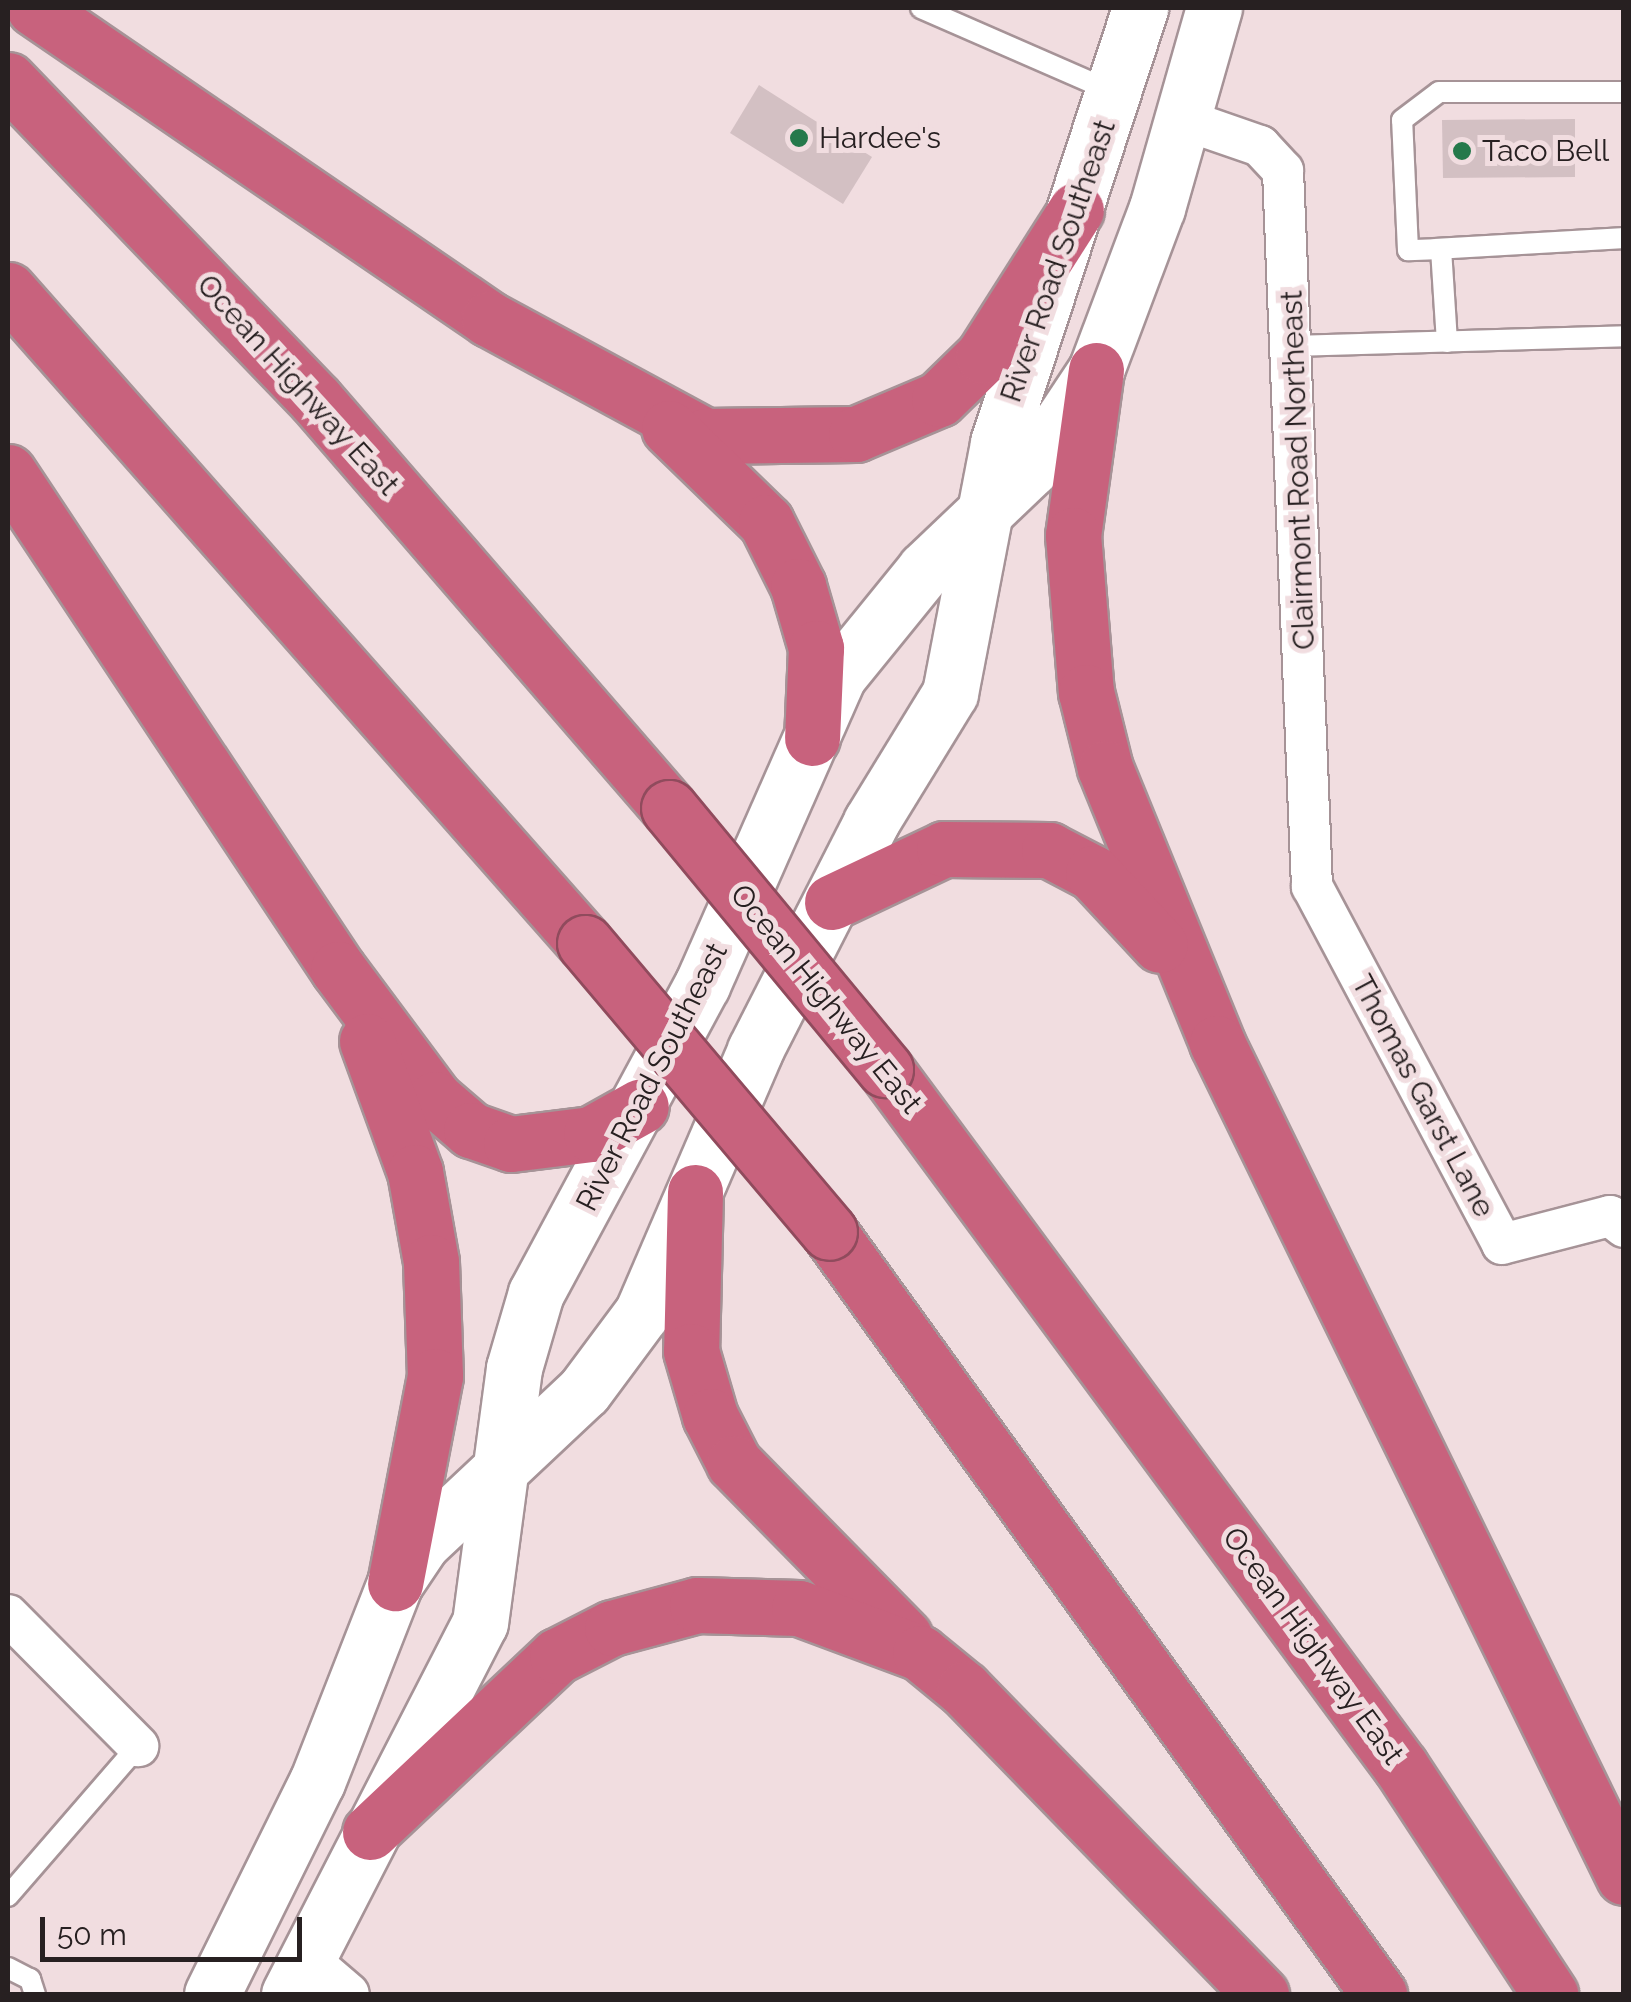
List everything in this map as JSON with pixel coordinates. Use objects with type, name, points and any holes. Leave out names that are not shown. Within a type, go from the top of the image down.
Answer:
[{"type":"highway","points":[[34,8],[489,319],[652,413],[705,436],[809,441],[856,434],[939,399],[983,356],[1076,210]]},
{"type":"highway","name":"Ocean Highway East","points":[[8,80],[315,399],[670,808],[885,1069],[1402,1767],[1550,1994]]},
{"type":"highway","points":[[8,290],[585,943],[829,1232],[1379,1994]]},
{"type":"highway","points":[[1096,370],[1073,535],[1086,692],[1130,837],[1217,1043],[1624,1876]]},
{"type":"highway","points":[[652,413],[766,522],[798,586],[816,648],[812,738]]},
{"type":"highway","points":[[8,472],[338,968],[435,1098],[471,1130],[548,1144],[641,1106]]},
{"type":"highway","points":[[832,902],[944,849],[1049,850],[1130,907],[1217,1043]]},
{"type":"highway","points":[[338,968],[394,1104],[431,1262],[434,1376],[395,1583]]},
{"type":"highway","points":[[694,1192],[690,1352],[710,1416],[734,1462],[920,1653],[1110,1832],[1262,1994]]},
{"type":"highway","points":[[370,1832],[557,1656],[612,1628],[743,1602],[799,1608],[920,1653]]},
{"type":"main road","name":"River Road Southeast","points":[[212,1994],[317,1782],[395,1583],[422,1544],[613,1357],[832,902],[950,693],[1016,381],[1140,8]]},
{"type":"main road","points":[[1178,8],[1165,77],[1167,100],[1182,119]]},
{"type":"main road","name":"River Road Southeast","points":[[298,1976],[370,1832],[473,1642],[507,1464],[525,1319],[641,1106],[862,638],[985,516],[1068,420],[1096,370],[1182,119],[1214,8]]},
{"type":"street","name":"Clairmont Road Northeast","points":[[1182,119],[1260,146],[1283,171],[1294,346],[1312,886]]},
{"type":"street","name":"Thomas Garst Lane","points":[[1312,886],[1502,1244],[1610,1216],[1624,1227]]},
{"type":"street","points":[[8,1615],[138,1746]]},
{"type":"street","points":[[298,1976],[349,1994]]},
{"type":"lane","points":[[921,8],[1114,92]]},
{"type":"lane","points":[[1624,92],[1439,92],[1402,120],[1408,250],[1624,238]]},
{"type":"lane","points":[[1436,249],[1447,342]]},
{"type":"lane","points":[[1294,346],[1624,336]]},
{"type":"lane","points":[[8,1896],[138,1746]]},
{"type":"lane","points":[[8,1968],[30,1979],[34,1994]]},
{"type":"building","points":[[759,85],[872,157],[843,204],[730,133]]},
{"type":"building","points":[[1575,119],[1575,177],[1443,178],[1442,120]]},
{"type":"place","name":"Hardee's","points":[[799,138]]},
{"type":"place","name":"Taco Bell","points":[[1462,151]]}]
